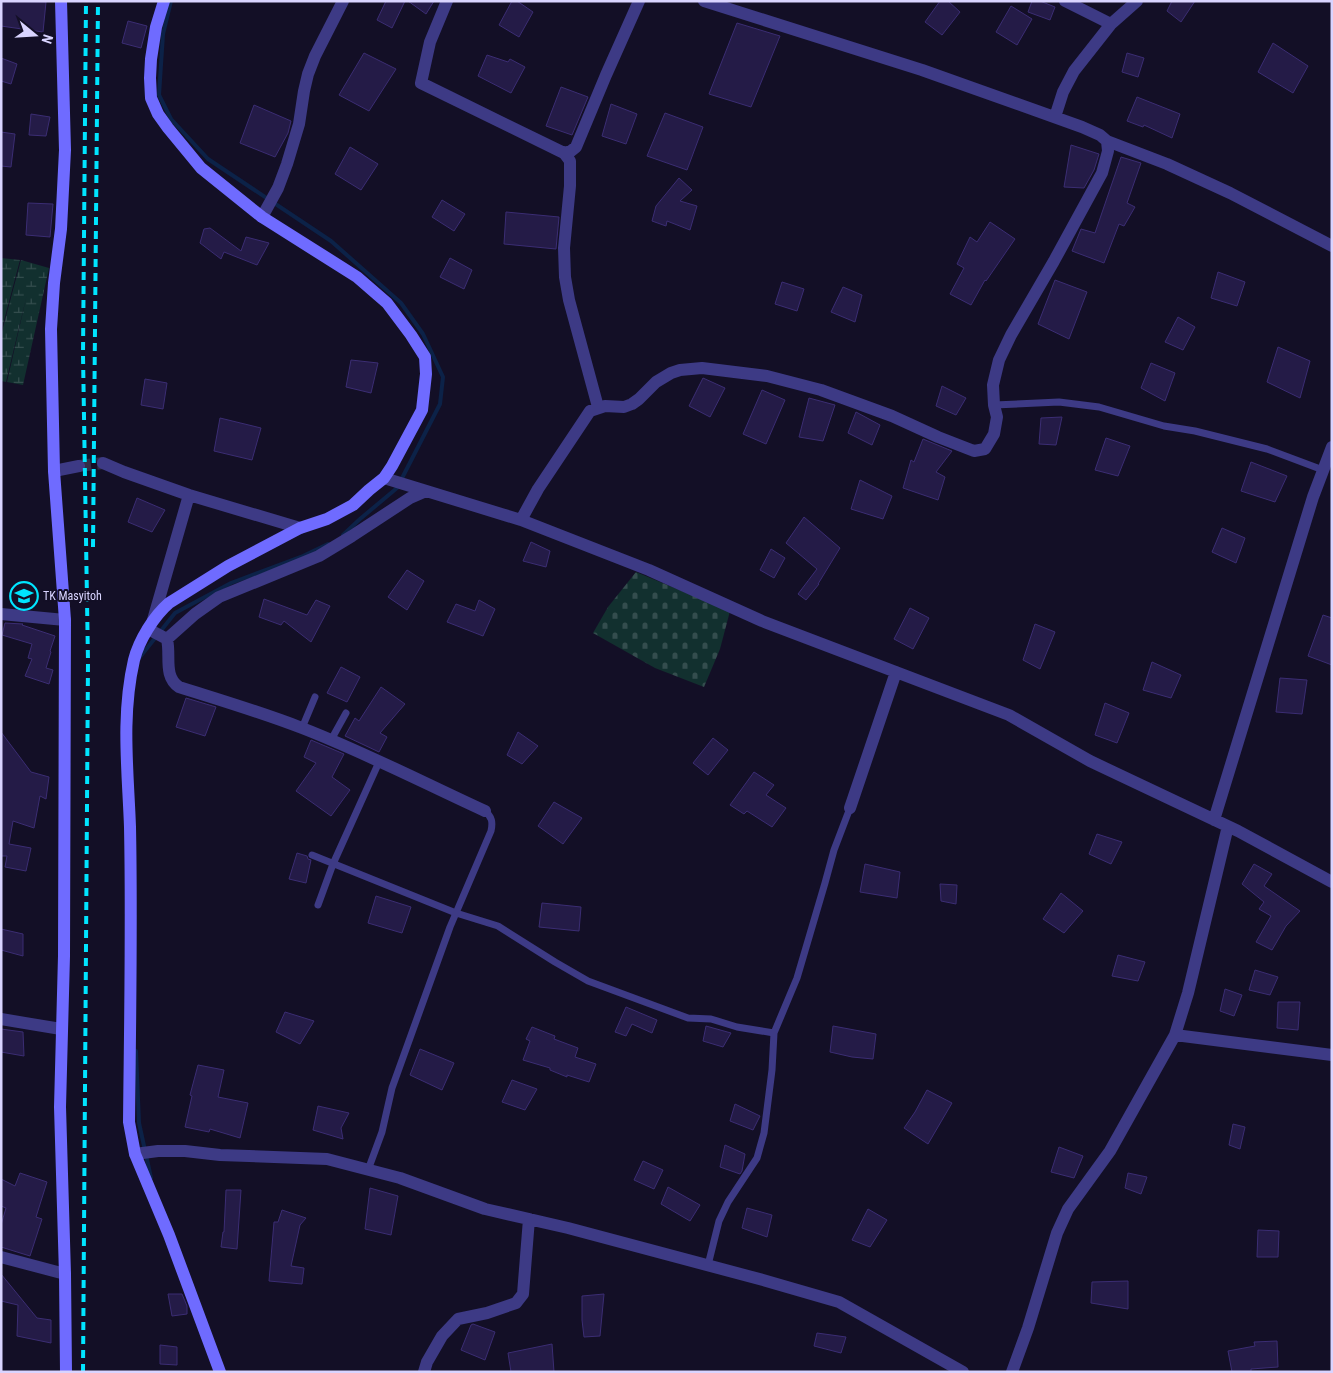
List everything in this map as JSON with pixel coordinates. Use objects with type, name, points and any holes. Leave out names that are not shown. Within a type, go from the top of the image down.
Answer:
[{"type":"street","points":[[62,1],[65,150],[61,229],[54,283],[51,329],[54,470],[65,620],[64,956],[60,1107],[66,1372]]},
{"type":"street","points":[[164,1],[156,27],[151,59],[152,98],[158,114],[168,128],[201,168],[357,277],[387,303],[411,335],[424,357],[426,374],[422,410],[392,466],[390,479]]},
{"type":"street","points":[[264,212],[278,188],[296,136],[308,74],[343,1]]},
{"type":"street","points":[[447,1],[430,42],[421,82],[564,153],[570,161],[570,186],[564,248],[565,277],[569,300],[598,407]]},
{"type":"street","points":[[564,153],[576,147],[639,1]]},
{"type":"street","points":[[1065,1],[1111,24]]},
{"type":"street","points":[[1055,117],[1063,92],[1074,71],[1111,24],[1137,1]]},
{"type":"street","points":[[706,2],[922,70],[1055,117],[1100,135],[1107,141],[1167,164],[1230,192],[1332,246]]},
{"type":"street","points":[[521,520],[538,489],[590,411],[598,407],[624,407],[632,404],[662,378],[680,370],[702,368],[767,376],[821,390],[892,416],[974,451],[985,449],[994,434],[997,418],[993,385],[999,360],[1011,335],[1102,173],[1108,151],[1107,141]]},
{"type":"street","points":[[1214,820],[1313,497],[1332,447]]},
{"type":"street","points":[[103,463],[188,495],[300,528]]},
{"type":"street","points":[[54,470],[79,466]]},
{"type":"street","points":[[220,1372],[137,1154],[129,1122],[130,826],[126,745],[127,709],[131,675],[135,658],[151,627],[161,610],[169,603],[228,566],[300,528],[327,519],[353,505],[369,490],[390,479],[420,490],[521,520],[650,570],[762,621],[1009,715],[1090,761],[1228,826],[1332,882]]},
{"type":"street","points":[[166,638],[219,597],[319,556],[420,490]]},
{"type":"street","points":[[151,627],[188,495]]},
{"type":"street","points":[[1,614],[65,620]]},
{"type":"street","points":[[151,627],[166,638],[169,651],[169,674],[174,683],[179,686],[302,728],[485,811]]},
{"type":"street","points":[[850,808],[896,672]]},
{"type":"street","points":[[1012,1372],[1028,1328],[1057,1233],[1064,1217],[1110,1151],[1175,1035],[1188,993],[1228,826]]},
{"type":"street","points":[[1,1020],[61,1029]]},
{"type":"street","points":[[1175,1035],[1332,1056]]},
{"type":"street","points":[[137,1154],[158,1151],[184,1151],[220,1155],[327,1159],[400,1178],[485,1209],[568,1228],[839,1302],[963,1372]]},
{"type":"street","points":[[424,1372],[427,1362],[442,1336],[458,1320],[487,1314],[516,1303],[523,1294],[529,1219]]},
{"type":"street","points":[[1,1257],[65,1274]]},
{"type":"lane","points":[[994,405],[1059,402],[1099,407],[1164,426],[1195,431],[1267,448],[1323,470]]},
{"type":"lane","points":[[302,728],[315,696]]},
{"type":"lane","points":[[331,740],[346,713]]},
{"type":"lane","points":[[318,905],[333,864],[379,762]]},
{"type":"lane","points":[[708,1265],[719,1221],[728,1202],[757,1158],[764,1133],[772,1070],[774,1033],[797,978],[834,850],[850,808]]},
{"type":"lane","points":[[368,1170],[382,1132],[392,1088],[450,927],[491,831],[492,819],[485,811]]},
{"type":"lane","points":[[312,855],[456,913],[498,926],[554,962],[588,981],[688,1018],[711,1019],[737,1028],[774,1033]]},
{"type":"green space","points":[[1,258],[20,260],[1,332]]},
{"type":"green space","points":[[21,260],[49,268],[23,385],[7,382],[27,294],[6,382],[1,381],[1,335]]},
{"type":"green space","points":[[636,572],[730,611],[720,649],[704,687],[655,668],[593,633],[608,607]]},
{"type":"building","points":[[1,1],[46,2],[43,32],[1,26]]},
{"type":"building","points":[[386,1],[405,1],[392,28],[377,20]]},
{"type":"building","points":[[408,1],[434,1],[426,14]]},
{"type":"building","points":[[512,1],[517,1],[533,12],[519,37],[499,25]]},
{"type":"building","points":[[940,1],[948,1],[960,12],[942,35],[925,22]]},
{"type":"building","points":[[1032,1],[1040,1],[1055,7],[1050,20],[1028,12]]},
{"type":"building","points":[[1172,1],[1195,1],[1181,22],[1167,11]]},
{"type":"building","points":[[1011,6],[1032,19],[1017,45],[996,32]]},
{"type":"building","points":[[128,21],[147,26],[141,48],[122,43]]},
{"type":"building","points":[[737,23],[780,36],[751,107],[709,94]]},
{"type":"building","points":[[1273,43],[1308,66],[1293,93],[1258,72]]},
{"type":"building","points":[[364,53],[396,69],[369,111],[339,95]]},
{"type":"building","points":[[1127,53],[1144,58],[1138,77],[1122,72]]},
{"type":"building","points":[[487,55],[508,62],[510,59],[525,67],[511,93],[478,76]]},
{"type":"building","points":[[1,58],[17,64],[11,84],[1,81]]},
{"type":"building","points":[[561,87],[588,97],[572,135],[546,126]]},
{"type":"building","points":[[1137,97],[1180,114],[1172,138],[1144,125],[1143,127],[1127,121]]},
{"type":"building","points":[[611,104],[637,114],[626,144],[602,136]]},
{"type":"building","points":[[254,105],[291,121],[288,133],[275,157],[240,143]]},
{"type":"building","points":[[665,113],[703,127],[687,170],[647,156]]},
{"type":"building","points":[[31,114],[50,117],[46,136],[29,135]]},
{"type":"building","points":[[1,132],[15,134],[11,167],[1,166]]},
{"type":"building","points":[[1071,145],[1099,154],[1094,170],[1084,188],[1064,187]]},
{"type":"building","points":[[350,147],[378,164],[361,190],[335,174]]},
{"type":"building","points":[[1121,157],[1141,163],[1127,203],[1135,207],[1124,226],[1119,224],[1104,263],[1072,251],[1081,229],[1095,233]]},
{"type":"building","points":[[679,178],[692,190],[680,201],[697,206],[690,230],[667,221],[666,226],[652,221],[656,206]]},
{"type":"building","points":[[442,200],[465,214],[454,231],[432,217]]},
{"type":"building","points":[[28,203],[53,204],[50,237],[26,235]]},
{"type":"building","points":[[506,212],[559,217],[556,249],[504,244]]},
{"type":"building","points":[[990,222],[1015,239],[985,280],[971,305],[950,294],[964,268],[957,264],[970,237],[977,242]]},
{"type":"building","points":[[210,228],[241,251],[246,237],[269,243],[257,265],[224,252],[221,259],[200,243],[204,229]]},
{"type":"building","points":[[450,258],[472,270],[464,289],[440,277]]},
{"type":"building","points":[[1218,272],[1245,282],[1237,306],[1211,298]]},
{"type":"building","points":[[1055,280],[1087,292],[1069,339],[1038,324]]},
{"type":"building","points":[[782,282],[804,289],[797,311],[775,304]]},
{"type":"building","points":[[843,287],[862,295],[855,322],[831,312]]},
{"type":"building","points":[[1178,317],[1195,327],[1183,350],[1165,342]]},
{"type":"building","points":[[1278,347],[1310,361],[1300,398],[1267,382]]},
{"type":"building","points":[[351,360],[378,363],[371,393],[346,387]]},
{"type":"building","points":[[1151,363],[1175,373],[1165,401],[1141,388]]},
{"type":"building","points":[[703,378],[725,388],[710,417],[689,406]]},
{"type":"building","points":[[145,379],[167,383],[163,409],[141,405]]},
{"type":"building","points":[[942,386],[966,398],[956,415],[936,406]]},
{"type":"building","points":[[762,390],[785,400],[766,444],[743,434]]},
{"type":"building","points":[[809,398],[835,405],[823,441],[799,437]]},
{"type":"building","points":[[856,412],[880,425],[872,445],[848,433]]},
{"type":"building","points":[[1062,417],[1056,445],[1039,444],[1041,418]]},
{"type":"building","points":[[220,418],[261,428],[252,460],[214,451]]},
{"type":"building","points":[[1106,438],[1130,446],[1118,476],[1095,470]]},
{"type":"building","points":[[923,439],[952,451],[936,472],[945,477],[938,500],[903,488],[911,460],[914,462]]},
{"type":"building","points":[[1251,462],[1287,476],[1275,502],[1241,491]]},
{"type":"building","points":[[860,480],[892,496],[883,519],[851,509]]},
{"type":"building","points":[[137,498],[165,510],[152,532],[128,522]]},
{"type":"building","points":[[804,517],[840,548],[819,584],[806,600],[798,594],[817,569],[786,543]]},
{"type":"building","points":[[1222,528],[1245,538],[1236,563],[1212,552]]},
{"type":"building","points":[[531,542],[550,551],[546,567],[523,561]]},
{"type":"building","points":[[771,549],[785,558],[774,578],[760,570]]},
{"type":"building","points":[[407,570],[424,581],[407,610],[388,597]]},
{"type":"building","points":[[264,599],[307,615],[316,600],[330,606],[311,642],[284,621],[281,625],[259,617]]},
{"type":"building","points":[[479,600],[495,609],[483,636],[447,622],[456,604],[475,611]]},
{"type":"building","points":[[910,608],[929,618],[913,649],[894,639]]},
{"type":"building","points":[[1323,615],[1332,618],[1332,665],[1308,656]]},
{"type":"building","points":[[5,623],[23,624],[55,636],[46,668],[53,670],[49,684],[25,676],[32,659],[28,658],[32,644],[2,635]]},
{"type":"building","points":[[1035,624],[1055,632],[1040,669],[1023,660]]},
{"type":"building","points":[[1152,662],[1181,675],[1171,698],[1143,690]]},
{"type":"building","points":[[341,667],[360,677],[347,702],[327,693]]},
{"type":"building","points":[[1280,678],[1307,680],[1302,714],[1276,712]]},
{"type":"building","points":[[381,687],[405,704],[380,733],[387,737],[379,752],[345,736],[355,718],[359,721]]},
{"type":"building","points":[[186,698],[216,707],[205,736],[176,727]]},
{"type":"building","points":[[1105,703],[1129,713],[1117,743],[1095,735]]},
{"type":"building","points":[[1,732],[31,772],[49,777],[46,799],[40,796],[34,828],[13,821],[9,844],[31,848],[26,871],[5,867],[7,856],[1,856]]},
{"type":"building","points":[[518,732],[538,746],[522,764],[507,755]]},
{"type":"building","points":[[713,738],[728,750],[708,775],[693,763]]},
{"type":"building","points":[[311,740],[344,754],[332,777],[350,790],[331,816],[296,791],[316,763],[304,757]]},
{"type":"building","points":[[754,772],[774,785],[766,795],[786,808],[772,827],[747,811],[744,814],[730,805]]},
{"type":"building","points":[[554,802],[582,818],[563,844],[538,826]]},
{"type":"building","points":[[1097,834],[1122,842],[1111,864],[1089,854]]},
{"type":"building","points":[[297,853],[307,856],[311,860],[306,883],[289,879]]},
{"type":"building","points":[[865,864],[900,872],[897,898],[860,892]]},
{"type":"building","points":[[1254,864],[1272,874],[1264,886],[1300,911],[1286,926],[1272,950],[1256,942],[1271,916],[1259,909],[1264,902],[1242,884]]},
{"type":"building","points":[[940,884],[957,885],[956,904],[941,901]]},
{"type":"building","points":[[1061,893],[1083,911],[1064,933],[1043,919]]},
{"type":"building","points":[[376,896],[411,907],[402,933],[368,923]]},
{"type":"building","points":[[542,903],[581,907],[579,931],[539,927]]},
{"type":"building","points":[[1,929],[23,934],[23,956],[1,950]]},
{"type":"building","points":[[1118,955],[1145,962],[1138,981],[1112,976]]},
{"type":"building","points":[[1255,970],[1278,977],[1270,995],[1249,990]]},
{"type":"building","points":[[1225,989],[1242,995],[1234,1016],[1220,1011]]},
{"type":"building","points":[[1278,1002],[1300,1002],[1298,1030],[1277,1028]]},
{"type":"building","points":[[626,1007],[657,1020],[652,1033],[632,1024],[626,1036],[615,1032]]},
{"type":"building","points":[[285,1012],[314,1021],[300,1044],[276,1032]]},
{"type":"building","points":[[706,1026],[731,1033],[723,1047],[703,1041]]},
{"type":"building","points":[[833,1026],[876,1034],[873,1059],[830,1052]]},
{"type":"building","points":[[532,1027],[555,1036],[554,1039],[578,1048],[575,1057],[596,1064],[589,1082],[567,1075],[567,1077],[550,1070],[550,1068],[523,1060],[530,1041],[526,1039]]},
{"type":"building","points":[[1,1029],[23,1032],[24,1056],[1,1052]]},
{"type":"building","points":[[420,1049],[454,1063],[442,1090],[410,1075]]},
{"type":"building","points":[[198,1065],[224,1070],[218,1097],[248,1103],[240,1138],[210,1129],[209,1132],[185,1127],[192,1096],[190,1095]]},
{"type":"building","points":[[512,1080],[537,1089],[525,1110],[502,1102]]},
{"type":"building","points":[[927,1090],[952,1103],[928,1144],[904,1128]]},
{"type":"building","points":[[735,1104],[760,1116],[753,1130],[730,1121]]},
{"type":"building","points":[[318,1106],[349,1113],[341,1128],[343,1139],[313,1130]]},
{"type":"building","points":[[1233,1124],[1245,1127],[1240,1149],[1229,1145]]},
{"type":"building","points":[[725,1145],[745,1154],[740,1174],[720,1167]]},
{"type":"building","points":[[1059,1147],[1083,1156],[1074,1178],[1051,1172]]},
{"type":"building","points":[[643,1161],[663,1170],[654,1189],[634,1180]]},
{"type":"building","points":[[20,1173],[47,1182],[36,1217],[42,1219],[30,1256],[1,1247],[1,1225],[6,1208],[1,1206],[1,1179],[15,1186]]},
{"type":"building","points":[[1128,1173],[1147,1177],[1141,1194],[1125,1188]]},
{"type":"building","points":[[668,1187],[700,1205],[690,1221],[661,1204]]},
{"type":"building","points":[[370,1188],[398,1196],[391,1235],[365,1229]]},
{"type":"building","points":[[226,1190],[241,1190],[237,1249],[221,1247],[224,1232]]},
{"type":"building","points":[[747,1208],[772,1215],[767,1237],[742,1228]]},
{"type":"building","points":[[868,1209],[887,1220],[870,1247],[852,1240]]},
{"type":"building","points":[[282,1210],[306,1218],[300,1225],[291,1266],[304,1268],[302,1284],[269,1281],[274,1222],[278,1222]]},
{"type":"building","points":[[1258,1230],[1279,1231],[1278,1257],[1257,1257]]},
{"type":"building","points":[[1,1274],[37,1318],[51,1320],[51,1343],[17,1336],[18,1305],[1,1301]]},
{"type":"building","points":[[1128,1281],[1128,1309],[1091,1303],[1092,1282]]},
{"type":"building","points":[[168,1294],[182,1294],[187,1306],[187,1314],[172,1316]]},
{"type":"building","points":[[604,1294],[600,1336],[584,1337],[582,1296]]},
{"type":"building","points":[[473,1324],[495,1332],[485,1360],[461,1350]]},
{"type":"building","points":[[817,1333],[846,1337],[841,1353],[814,1346]]},
{"type":"building","points":[[1277,1341],[1278,1367],[1251,1369],[1251,1372],[1232,1372],[1228,1351],[1255,1346],[1254,1342]]},
{"type":"building","points":[[552,1344],[554,1372],[511,1372],[508,1353]]},
{"type":"building","points":[[160,1345],[177,1347],[177,1365],[160,1364]]},
{"type":"waterway","points":[[171,1],[163,34],[159,95],[171,119],[208,159],[331,241],[401,303],[423,334],[443,377],[440,404],[397,488],[343,535]]},
{"type":"waterway","points":[[140,657],[175,613],[231,583],[303,556],[328,544]]},
{"type":"waterway","points":[[136,1051],[139,1123],[151,1178]]},
{"type":"tunnel","points":[[79,466],[103,463]]},
{"type":"railway","points":[[83,1372],[88,662],[83,355],[86,1]]},
{"type":"railway","points":[[93,547],[98,1]]},
{"type":"place","name":"TK Masyitoh","points":[[24,596]]}]
